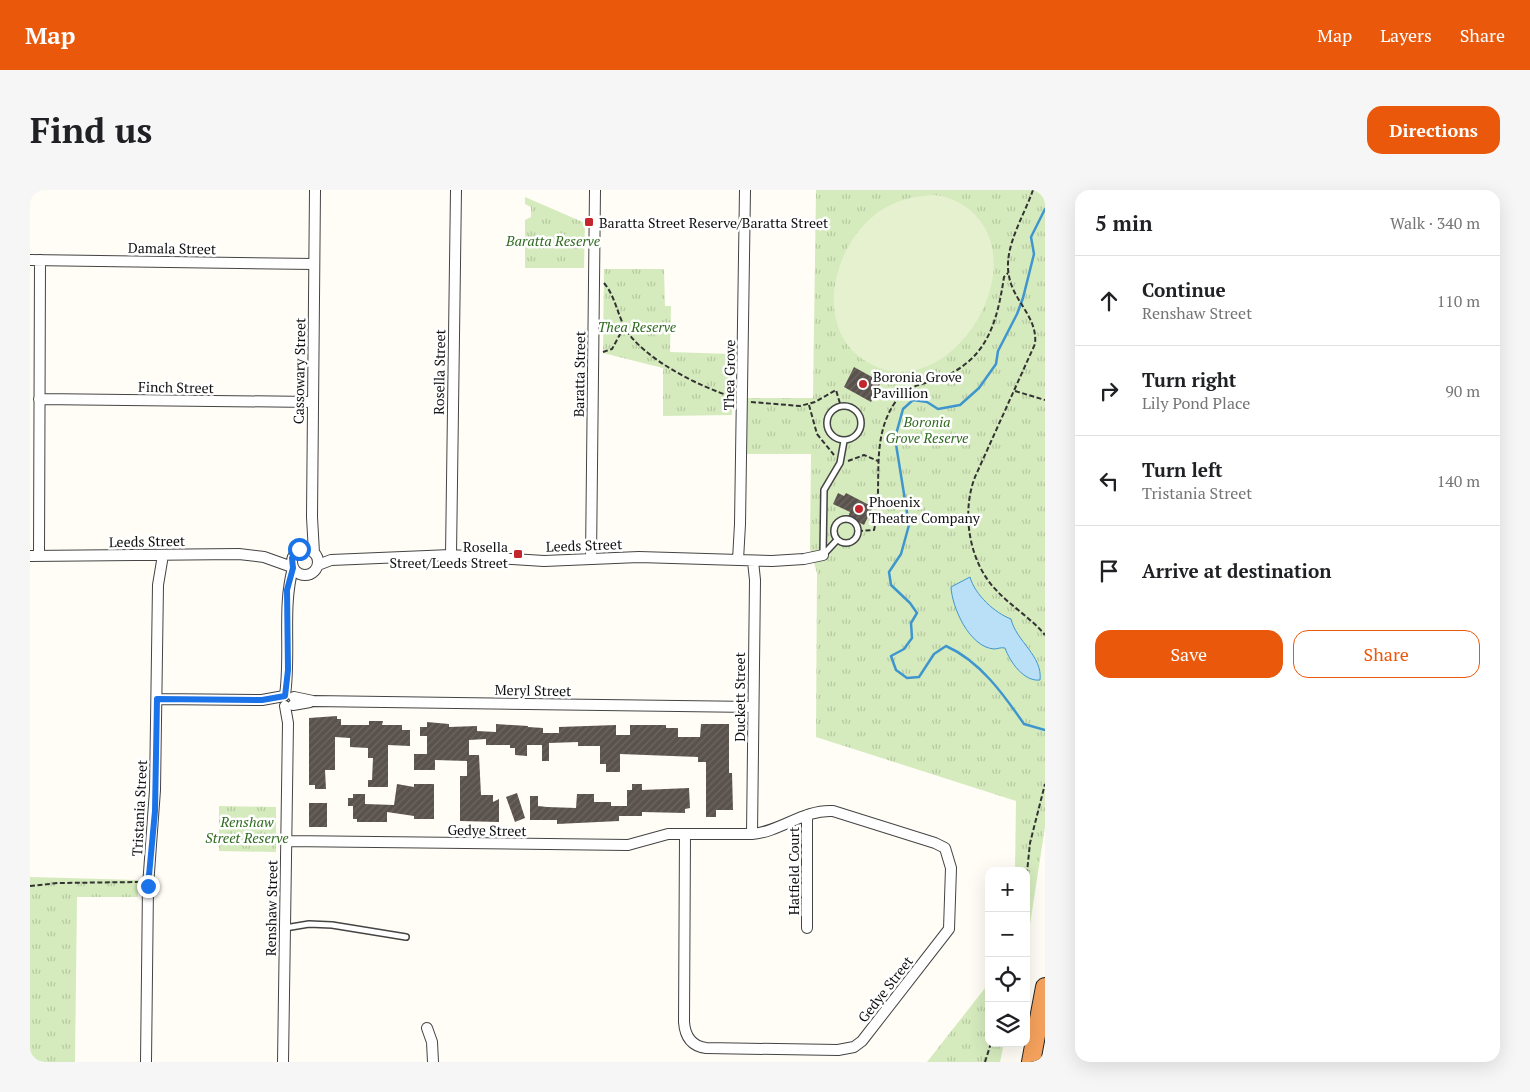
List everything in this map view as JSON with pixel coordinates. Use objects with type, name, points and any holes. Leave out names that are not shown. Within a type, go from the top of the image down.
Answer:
[{"type":"highway","points":[[1031,1062],[1045,986]]},
{"type":"street","name":"Cassowary Street","points":[[315,190],[312,517],[316,557]]},
{"type":"street","name":"Rosella Street","points":[[451,555],[456,190]]},
{"type":"street","name":"Baratta Street","points":[[591,558],[595,190]]},
{"type":"street","name":"Thea Grove","points":[[738,560],[745,190]]},
{"type":"street","name":"Damala Street","points":[[35,260],[314,264]]},
{"type":"street","points":[[34,556],[34,412],[39,399],[35,260]]},
{"type":"street","name":"Finch Street","points":[[39,399],[313,402]]},
{"type":"street","points":[[303,548],[316,557],[314,572],[302,575],[293,568],[294,554],[303,548],[308,537],[312,517]]},
{"type":"street","name":"Leeds Street","points":[[34,556],[214,554],[264,557],[294,554]]},
{"type":"street","name":"Leeds Street","points":[[316,557],[331,560],[451,555],[544,561],[639,556],[753,561],[804,559],[823,555]]},
{"type":"street","name":"Tristania Street","points":[[146,1062],[148,891],[155,811],[158,556]]},
{"type":"street","name":"Leeds Street","points":[[264,557],[293,568]]},
{"type":"street","name":"Duckett Street","points":[[752,834],[755,580],[753,561]]},
{"type":"street","name":"Renshaw Street","points":[[283,1062],[289,701],[289,599],[287,590],[293,568]]},
{"type":"street","name":"Renshaw Street","points":[[289,599],[302,575]]},
{"type":"street","points":[[157,699],[289,701]]},
{"type":"street","name":"Meryl Street","points":[[289,701],[753,707]]},
{"type":"street","name":"Gedye Street","points":[[286,841],[622,846],[662,835],[685,834],[752,834],[777,829],[807,815],[827,811],[851,815],[940,845],[947,852],[951,861],[951,916],[947,931],[862,1042],[854,1047],[844,1050],[706,1048],[696,1046],[689,1039],[684,1022],[685,834]]},
{"type":"street","name":"Hatfield Court","points":[[807,815],[807,928]]},
{"type":"street","points":[[427,1028],[432,1042],[433,1062]]},
{"type":"lane","points":[[841,407],[855,411],[860,419],[857,434],[844,440],[831,434],[827,425],[828,415],[841,407]]},
{"type":"lane","points":[[823,555],[824,490],[841,459],[844,440]]},
{"type":"lane","points":[[841,520],[852,520],[858,531],[856,538],[849,543],[838,540],[833,529],[841,520]]},
{"type":"lane","points":[[823,555],[838,540]]},
{"type":"lane","points":[[285,928],[309,924],[332,924],[406,938]]},
{"type":"path","points":[[1033,190],[1009,255],[1008,273],[1013,287],[1032,322],[1035,344],[971,488],[968,507],[969,528],[975,552],[988,582],[1045,635]]},
{"type":"path","points":[[858,531],[874,530],[878,461],[886,420],[894,404],[904,392],[913,386],[952,373],[972,358],[983,345],[996,320],[1004,277],[1008,273]]},
{"type":"path","points":[[603,282],[616,304],[624,327],[656,358],[709,388],[733,396],[751,397],[753,403],[794,406],[808,404],[836,390],[841,407]]},
{"type":"path","points":[[602,352],[612,349],[624,327]]},
{"type":"path","points":[[1015,391],[1045,400]]},
{"type":"path","points":[[808,404],[817,434],[835,456],[851,460],[864,455],[878,461]]},
{"type":"path","points":[[1028,867],[1030,843],[1045,784]]},
{"type":"path","points":[[30,886],[58,883],[139,882]]},
{"type":"path","points":[[985,1062],[990,1047]]},
{"type":"green space","name":"Boronia Grove Reserve","points":[[816,190],[1045,190],[1045,827],[1030,924],[1030,867],[1015,867],[1016,801],[816,737],[817,573],[810,549],[811,454],[746,454],[747,398],[813,398]]},
{"type":"green space","points":[[934,195],[949,198],[967,208],[989,236],[994,266],[988,297],[973,326],[952,351],[926,367],[897,372],[867,362],[850,347],[839,329],[834,308],[835,286],[840,264],[850,243],[864,225],[880,211],[899,201]]},
{"type":"green space","name":"Baratta Reserve","points":[[525,197],[585,223],[584,268],[525,268],[525,220],[531,217],[531,207],[525,204]]},
{"type":"green space","name":"Thea Reserve","points":[[604,269],[664,269],[665,306],[671,306],[670,352],[732,354],[732,415],[663,416],[663,368],[603,353]]},
{"type":"green space","name":"Renshaw Street Reserve","points":[[219,806],[276,807],[276,852],[219,851]]},
{"type":"green space","points":[[30,877],[138,880],[138,897],[77,897],[75,1062],[30,1062]]},
{"type":"green space","points":[[985,988],[985,1047],[1003,1047],[1000,1062],[927,1062]]},
{"type":"water","points":[[970,577],[981,597],[1011,619],[1018,634],[1037,663],[1040,671],[1040,680],[1028,678],[1018,670],[1005,648],[994,649],[985,647],[970,634],[958,615],[951,587]]},
{"type":"building","name":"Boronia Grove Pavillion","points":[[854,367],[881,382],[871,402],[844,387]]},
{"type":"building","name":"Phoenix Theatre Company","points":[[838,493],[844,496],[846,493],[873,507],[864,525],[848,517],[850,512],[833,504]]},
{"type":"building","points":[[337,716],[337,719],[341,719],[341,725],[369,725],[369,721],[383,721],[382,725],[402,725],[402,730],[410,730],[410,746],[388,745],[388,787],[368,787],[368,780],[372,780],[373,758],[368,758],[368,748],[350,747],[350,738],[335,737],[335,770],[325,770],[326,789],[315,789],[315,785],[309,785],[309,718]]},
{"type":"building","points":[[427,722],[449,724],[449,727],[477,726],[477,731],[496,732],[496,724],[528,726],[543,728],[543,733],[559,733],[559,727],[616,725],[616,735],[630,735],[630,725],[666,725],[666,728],[678,728],[678,737],[700,737],[701,724],[729,724],[729,773],[732,773],[733,810],[716,810],[716,817],[706,817],[706,762],[698,762],[698,757],[620,754],[620,772],[606,772],[606,764],[600,764],[600,746],[578,746],[578,742],[549,743],[549,761],[542,761],[542,745],[527,745],[527,756],[515,755],[515,748],[510,748],[510,745],[486,745],[486,739],[469,740],[469,755],[479,755],[481,795],[493,795],[493,802],[499,799],[499,822],[460,821],[460,776],[467,776],[467,761],[435,760],[435,770],[414,770],[414,754],[427,754],[427,736],[420,736],[420,727],[427,727]]},
{"type":"building","points":[[397,784],[414,787],[414,784],[434,784],[434,819],[414,819],[414,816],[387,812],[387,822],[357,822],[357,819],[353,819],[353,806],[348,806],[348,798],[353,798],[353,794],[365,794],[365,804],[394,805]]},
{"type":"building","points":[[632,784],[642,784],[642,790],[689,788],[690,808],[685,809],[685,813],[642,812],[642,816],[619,816],[619,821],[557,824],[557,820],[530,820],[530,796],[538,796],[538,806],[547,807],[576,808],[577,794],[594,794],[594,802],[611,802],[611,806],[627,806],[627,790],[632,790]]},
{"type":"building","points":[[517,793],[525,818],[515,822],[506,797]]},
{"type":"building","points":[[309,803],[327,803],[327,827],[309,827]]},
{"type":"waterway","points":[[1045,209],[1031,237],[1034,254],[1023,298],[998,351],[996,364],[979,388],[960,405],[938,409],[927,402],[913,400],[903,409],[895,438],[909,525],[901,554],[889,572],[891,585],[910,603],[917,613],[911,623],[912,638],[904,649],[891,656],[896,670],[907,678],[919,677],[934,654],[946,646],[970,660],[990,680],[1024,724],[1045,730]]},
{"type":"place","name":"Baratta Street Reserve/Baratta Street","points":[[589,222]]},
{"type":"place","name":"Boronia Grove Pavillion","points":[[863,384]]},
{"type":"place","name":"Phoenix Theatre Company","points":[[859,509]]},
{"type":"place","name":"Rosella Street/Leeds Street","points":[[518,554]]},
{"type":"route","points":[[148,886],[155,811],[157,699],[262,700],[285,696],[288,670],[289,599],[287,590],[293,568],[292,558],[299,549]]}]
